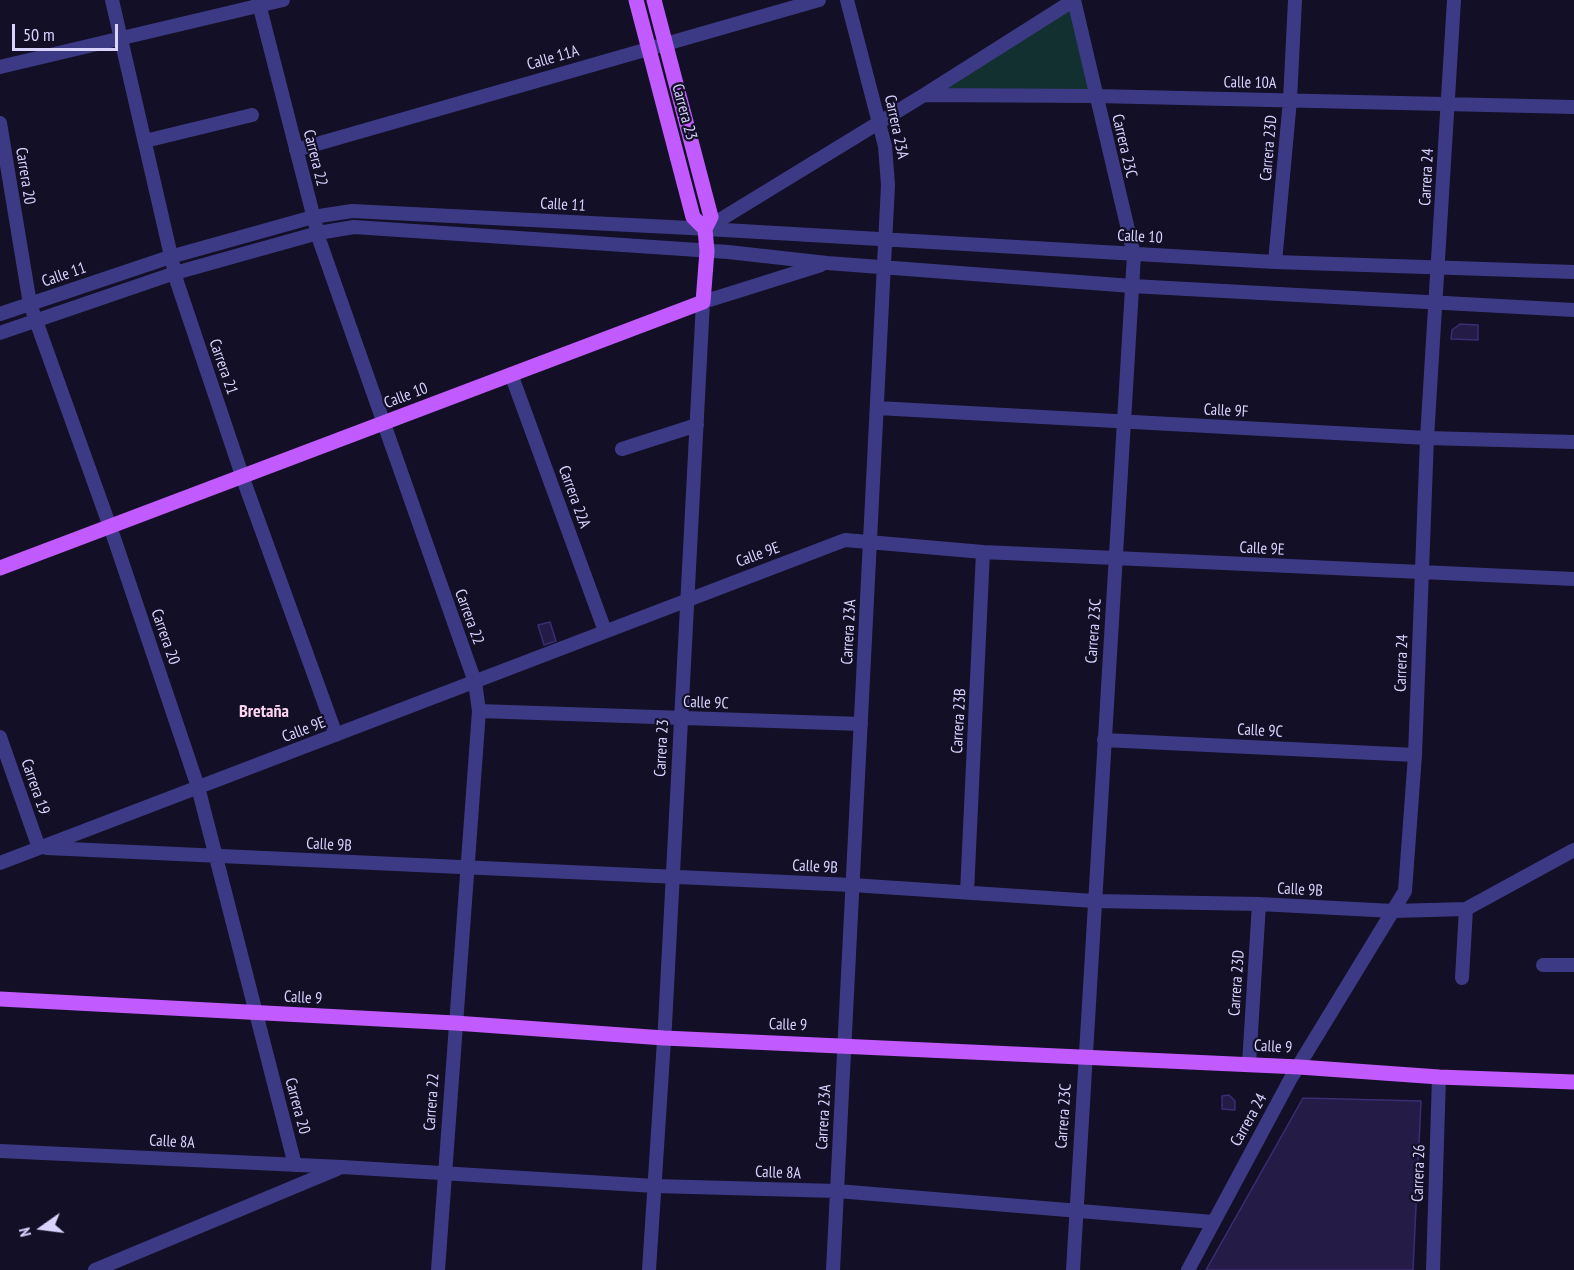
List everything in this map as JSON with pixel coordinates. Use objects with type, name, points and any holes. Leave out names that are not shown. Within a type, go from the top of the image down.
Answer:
[{"type":"main road","name":"Carrera 23","points":[[636,0],[693,217],[705,229]]},
{"type":"main road","name":"Carrera 23","points":[[654,0],[711,217],[705,229],[707,251],[703,302]]},
{"type":"main road","name":"Calle 10","points":[[0,568],[703,302]]},
{"type":"main road","name":"Calle 9","points":[[0,999],[455,1023],[664,1038],[1084,1056],[1439,1077],[1574,1082]]},
{"type":"street","name":"Carrera 21","points":[[112,0],[175,273],[243,476],[336,735]]},
{"type":"street","points":[[0,67],[122,40],[259,3],[283,0]]},
{"type":"street","name":"Calle 11A","points":[[296,150],[665,42],[819,0]]},
{"type":"street","name":"Carrera 23A","points":[[833,1270],[888,165],[847,0]]},
{"type":"street","points":[[705,229],[1074,0]]},
{"type":"street","name":"Carrera 23C","points":[[1073,1270],[1084,1056],[1134,255],[1074,0]]},
{"type":"street","name":"Carrera 23D","points":[[1275,262],[1290,100],[1295,0]]},
{"type":"street","name":"Carrera 24","points":[[1188,1270],[1299,1067],[1405,891],[1415,755],[1427,438],[1454,0]]},
{"type":"street","name":"Carrera 22","points":[[259,3],[318,233],[382,424],[475,682],[479,711],[438,1270]]},
{"type":"street","name":"Calle 10A","points":[[924,95],[1096,96],[1574,107]]},
{"type":"street","points":[[145,141],[252,116]]},
{"type":"street","name":"Carrera 20","points":[[0,123],[30,304],[110,528],[198,788],[295,1165]]},
{"type":"street","name":"Calle 11","points":[[0,314],[170,256],[313,217],[352,211],[705,229]]},
{"type":"street","name":"Calle 11","points":[[0,333],[175,273],[318,233],[354,227],[707,251]]},
{"type":"street","name":"Calle 10","points":[[705,229],[1275,262],[1574,272]]},
{"type":"street","name":"Calle 10","points":[[707,251],[827,263],[1132,286],[1574,310]]},
{"type":"street","name":"Calle 10","points":[[703,302],[827,263]]},
{"type":"street","name":"Carrera 23","points":[[649,1270],[673,877],[703,302]]},
{"type":"street","name":"Carrera 22A","points":[[511,374],[605,631]]},
{"type":"street","name":"Calle 9F","points":[[877,408],[1427,438],[1574,442]]},
{"type":"street","points":[[622,449],[697,425]]},
{"type":"street","name":"Calle 9E","points":[[0,863],[845,540],[983,552],[1574,579]]},
{"type":"street","name":"Carrera 23B","points":[[967,892],[983,552]]},
{"type":"street","name":"Calle 9C","points":[[479,711],[861,724]]},
{"type":"street","name":"Carrera 19","points":[[0,737],[39,848]]},
{"type":"street","name":"Calle 9C","points":[[1104,740],[1415,755]]},
{"type":"street","name":"Calle 9B","points":[[39,848],[852,885],[1094,900],[1259,904],[1393,911],[1466,909],[1574,850]]},
{"type":"street","name":"Carrera 23D","points":[[1249,1064],[1259,904]]},
{"type":"street","points":[[1462,978],[1466,909]]},
{"type":"street","points":[[1543,965],[1574,966]]},
{"type":"street","name":"Carrera 26","points":[[1433,1270],[1439,1077]]},
{"type":"street","name":"Calle 8A","points":[[0,1150],[655,1186],[837,1191],[1213,1222]]},
{"type":"street","name":"Calle 8A","points":[[100,1269],[342,1167]]},
{"type":"green space","points":[[1074,0],[1096,96],[924,95]]},
{"type":"building","points":[[1460,324],[1478,325],[1478,340],[1451,339],[1452,330]]},
{"type":"building","points":[[550,622],[556,641],[544,645],[538,625]]},
{"type":"building","points":[[1229,1095],[1235,1101],[1235,1110],[1222,1109],[1222,1096]]},
{"type":"building","points":[[1303,1098],[1421,1101],[1413,1270],[1206,1270]]},
{"type":"district","name":"Bretaña","points":[[264,712]]}]
